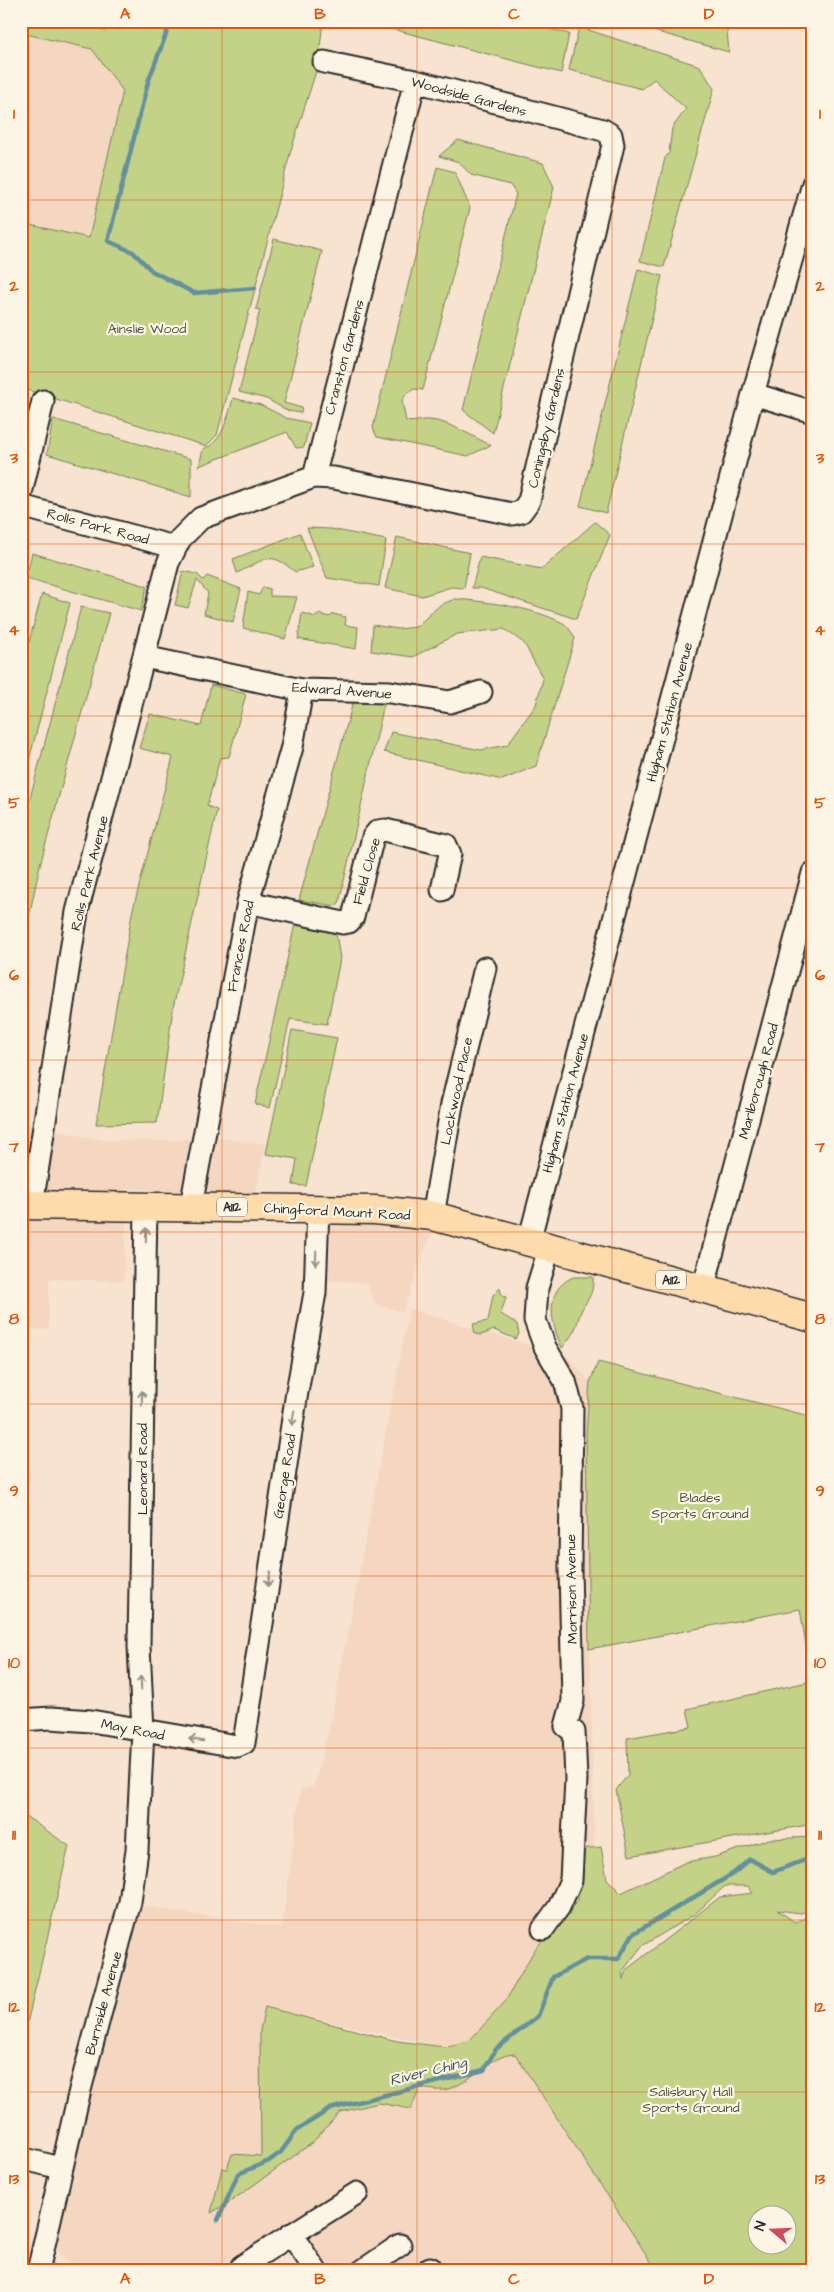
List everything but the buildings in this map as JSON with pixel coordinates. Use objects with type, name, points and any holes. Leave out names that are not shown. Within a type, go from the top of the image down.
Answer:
[{"type":"main road","name":"Chingford Mount Road","points":[[26,1205],[375,1210],[433,1216],[539,1244]]},
{"type":"main road","name":"A112","points":[[539,1244],[813,1318]]},
{"type":"street","name":"Woodside Gardens","points":[[324,62],[415,81],[603,130],[611,135]]},
{"type":"street","name":"Cranston Gardens","points":[[314,477],[415,81]]},
{"type":"street","name":"Coningsby Gardens","points":[[314,477],[334,478],[512,514],[521,512],[527,507],[613,145],[611,135]]},
{"type":"street","name":"Higham Station Avenue","points":[[539,1244],[753,394],[805,240],[813,184]]},
{"type":"street","points":[[753,394],[813,412]]},
{"type":"street","points":[[21,493],[44,401]]},
{"type":"street","points":[[174,548],[191,526],[201,518],[314,477]]},
{"type":"street","name":"Rolls Park Road","points":[[21,506],[174,548]]},
{"type":"street","name":"Rolls Park Avenue","points":[[26,1205],[77,912],[168,563],[174,548]]},
{"type":"street","name":"Edward Avenue","points":[[144,657],[302,690],[390,692],[450,702],[481,692]]},
{"type":"street","name":"Frances Road","points":[[191,1206],[248,902],[292,746],[302,690]]},
{"type":"street","name":"Field Close","points":[[248,902],[349,922],[353,917],[373,837],[378,831],[384,830],[446,845],[450,854],[442,890]]},
{"type":"street","name":"Marlborough Road","points":[[703,1289],[813,873]]},
{"type":"street","name":"Lockwood Place","points":[[433,1216],[452,1104],[485,968]]},
{"type":"street","name":"Leonard Road","points":[[143,1732],[139,1646],[146,1206]]},
{"type":"street","name":"George Road","points":[[244,1743],[297,1392],[315,1293],[318,1209]]},
{"type":"street","name":"Morrison Avenue","points":[[539,1244],[535,1320],[541,1339],[565,1381],[572,1408],[570,1568],[573,1701],[566,1726],[574,1732],[576,1779],[571,1880],[559,1907],[543,1929]]},
{"type":"street","name":"May Road","points":[[21,1720],[51,1718],[91,1721],[143,1732],[238,1746],[244,1743]]},
{"type":"street","name":"Burnside Avenue","points":[[38,2271],[60,2168],[130,1902],[142,1793],[143,1732]]},
{"type":"street","points":[[21,2158],[60,2168]]},
{"type":"street","points":[[242,2266],[357,2193]]},
{"type":"street","points":[[291,2234],[316,2271]]},
{"type":"street","points":[[362,2271],[400,2245]]},
{"type":"shaded area","points":[[21,33],[92,49],[123,91],[89,239],[21,223]]},
{"type":"shaded area","points":[[21,1123],[103,1140],[159,1141],[218,1137],[266,1144],[255,1195],[127,1189],[124,1281],[49,1279],[49,1329],[21,1331]]},
{"type":"shaded area","points":[[331,1220],[432,1230],[403,1312],[375,1304],[367,1283],[329,1280]]},
{"type":"shaded area","points":[[409,1309],[568,1357],[590,1382],[586,1433],[596,1919],[471,2044],[435,2046],[265,2007],[261,2157],[227,2169],[222,2168],[218,2183],[312,2143],[340,2112],[379,2103],[411,2109],[420,2088],[445,2090],[471,2077],[503,2054],[515,2054],[656,2271],[307,2271],[290,2246],[252,2271],[81,2271],[59,2255],[57,2248],[58,2238],[89,2105],[142,1906],[282,1928],[300,1789],[314,1786],[331,1720]]},
{"type":"green space","name":"Ainslie Wood","points":[[21,21],[78,21],[105,31],[109,21],[323,21],[318,65],[291,150],[217,435],[206,446],[21,388],[21,223],[89,238],[123,91],[92,49],[21,33]]},
{"type":"green space","points":[[361,21],[520,21],[569,34],[561,73]]},
{"type":"green space","points":[[618,21],[726,21],[729,52]]},
{"type":"green space","points":[[579,27],[700,66],[714,89],[664,267],[640,261],[665,158],[669,153],[672,128],[686,109],[654,79],[642,89],[569,70]]},
{"type":"green space","points":[[458,140],[543,163],[554,187],[493,433],[463,410],[516,194],[510,185],[471,175],[459,162],[439,156]]},
{"type":"green space","points":[[437,167],[455,172],[470,208],[423,390],[414,389],[406,394],[402,401],[406,421],[427,420],[445,423],[491,445],[468,456],[377,437],[373,428]]},
{"type":"green space","points":[[274,239],[322,251],[284,403],[302,408],[301,413],[288,411],[267,399],[239,392],[260,310],[256,309]]},
{"type":"green space","points":[[638,269],[662,276],[606,513],[580,506]]},
{"type":"green space","points":[[233,398],[261,405],[286,418],[310,423],[304,447],[296,448],[287,432],[199,466],[203,449],[215,441],[224,428]]},
{"type":"green space","points":[[53,419],[191,459],[191,497],[47,454]]},
{"type":"green space","points":[[595,522],[610,535],[576,619],[481,588],[472,588],[480,557],[542,569]]},
{"type":"green space","points":[[307,528],[331,529],[386,540],[379,586],[327,578]]},
{"type":"green space","points":[[300,533],[313,567],[295,572],[279,561],[267,559],[237,573],[233,559]]},
{"type":"green space","points":[[397,537],[470,553],[464,588],[451,587],[422,596],[385,588]]},
{"type":"green space","points":[[32,553],[147,586],[141,611],[26,578]]},
{"type":"green space","points":[[183,571],[197,574],[203,580],[207,576],[241,589],[233,622],[204,614],[208,593],[197,580],[188,608],[175,605]]},
{"type":"green space","points":[[263,587],[270,589],[270,596],[297,597],[285,639],[243,628],[248,592],[259,595]]},
{"type":"green space","points":[[42,594],[70,603],[21,791],[21,671]]},
{"type":"green space","points":[[455,599],[524,609],[551,617],[563,623],[575,638],[536,766],[502,780],[384,752],[391,732],[481,750],[507,745],[536,705],[543,679],[524,643],[504,629],[457,634],[413,657],[371,651],[373,625],[398,629],[416,627],[440,605]]},
{"type":"green space","points":[[81,607],[109,613],[40,865],[21,954],[21,832]]},
{"type":"green space","points":[[302,613],[316,617],[318,614],[330,617],[333,614],[346,617],[345,625],[358,627],[356,649],[298,639]]},
{"type":"green space","points":[[211,685],[246,694],[229,757],[220,758],[207,806],[217,810],[173,1008],[157,1123],[96,1124],[132,913],[173,757],[139,748],[150,714],[201,726]]},
{"type":"green space","points":[[353,702],[384,704],[339,903],[335,906],[299,900]]},
{"type":"green space","points":[[295,924],[336,934],[340,959],[327,1024],[290,1019],[270,1108],[255,1104]]},
{"type":"green space","points":[[292,1030],[337,1038],[306,1186],[293,1185],[297,1159],[266,1154]]},
{"type":"green space","points":[[573,1277],[593,1277],[593,1284],[575,1330],[562,1348],[553,1318],[553,1299],[563,1283]]},
{"type":"green space","points":[[500,1288],[502,1296],[506,1297],[501,1314],[517,1324],[519,1334],[516,1339],[494,1330],[481,1335],[475,1334],[473,1324],[488,1321],[493,1295]]},
{"type":"green space","name":"Blades Sports Ground","points":[[598,1362],[813,1417],[813,1824],[629,1856],[616,1790],[628,1775],[627,1738],[691,1727],[687,1709],[812,1681],[800,1609],[589,1649],[586,1433],[590,1382]]},
{"type":"green space","points":[[21,1813],[69,1846],[21,2049]]},
{"type":"green space","name":"Salisbury Hall Sports Ground","points":[[813,1837],[813,1909],[801,1913],[777,1910],[795,1922],[813,1915],[813,2271],[657,2271],[515,2054],[496,2059],[454,2087],[444,2090],[420,2088],[411,2109],[379,2103],[340,2112],[312,2143],[233,2200],[211,2213],[222,2168],[227,2169],[232,2154],[261,2156],[260,2030],[265,2007],[397,2041],[444,2047],[469,2041],[505,2002],[535,1949],[578,1900],[580,1849],[601,1847],[607,1879],[621,1893],[686,1862],[715,1857],[769,1839]],"holes":[[[725,1886],[748,1886],[753,1893],[720,1897],[626,1970],[623,1979],[622,1972],[642,1946],[695,1914]]]},
{"type":"waterway","points":[[171,21],[148,82],[108,241],[133,252],[152,271],[194,293],[255,288]]},
{"type":"waterway","name":"River Ching","points":[[218,2220],[238,2174],[269,2161],[281,2152],[297,2130],[330,2109],[484,2070],[496,2049],[538,2016],[553,1977],[587,1959],[618,1959],[633,1934],[734,1873],[750,1859],[773,1872],[813,1857]]}]
